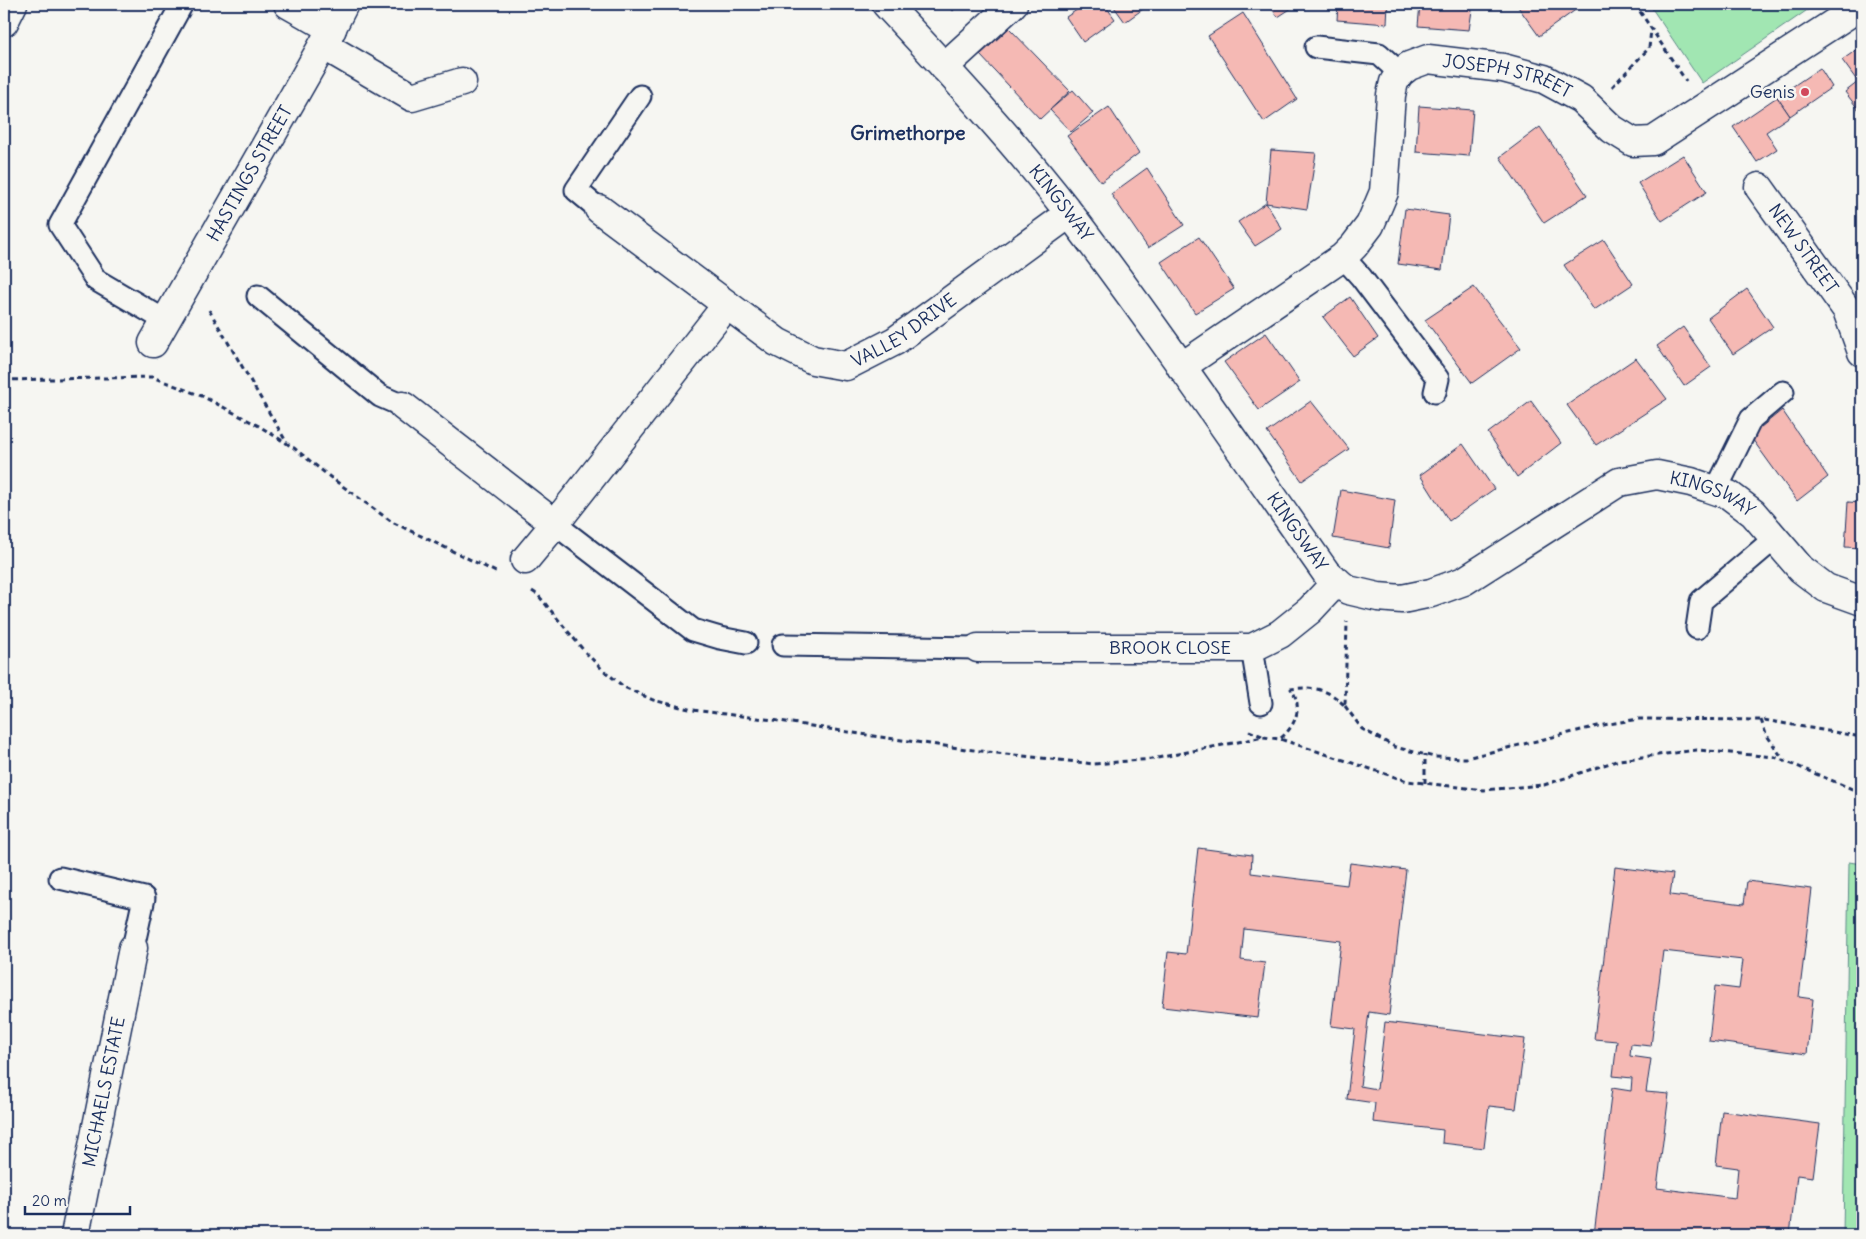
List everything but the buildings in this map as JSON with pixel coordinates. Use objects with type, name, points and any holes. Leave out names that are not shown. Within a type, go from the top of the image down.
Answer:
[{"type":"street","points":[[4,22],[13,4]]},
{"type":"street","points":[[288,4],[327,37],[412,97],[462,82]]},
{"type":"street","name":"HASTINGS STREET","points":[[159,332],[344,4]]},
{"type":"street","name":"KINGSWAY","points":[[886,4],[990,118],[1069,214],[1181,367],[1327,574],[1343,585],[1378,597],[1402,598],[1431,593],[1464,582],[1619,482],[1657,474],[1691,482],[1729,495],[1754,513],[1801,569],[1826,588],[1862,601]]},
{"type":"street","points":[[944,67],[1013,4]]},
{"type":"street","name":"JOSEPH STREET","points":[[1400,73],[1409,66],[1428,59],[1503,68],[1544,79],[1581,99],[1612,129],[1633,142],[1654,141],[1862,5]]},
{"type":"street","points":[[1181,367],[1343,257],[1370,225],[1384,192],[1391,94],[1394,82],[1400,73]]},
{"type":"street","name":"NEW STREET","points":[[1759,187],[1854,307],[1862,352]]},
{"type":"street","name":"VALLEY DRIVE","points":[[599,209],[726,306],[777,342],[813,360],[846,366],[895,341],[1069,214]]},
{"type":"street","points":[[524,560],[555,524],[726,306]]},
{"type":"street","points":[[403,406],[555,524]]},
{"type":"street","name":"BROOK CLOSE","points":[[978,648],[1252,648],[1280,634],[1343,585]]},
{"type":"street","name":"MICHAELS ESTATE","points":[[74,1235],[133,948]]},
{"type":"lane","points":[[159,332],[96,280],[60,225],[182,4]]},
{"type":"lane","points":[[1316,47],[1379,54],[1400,73]]},
{"type":"lane","points":[[599,209],[576,190],[640,96]]},
{"type":"lane","points":[[1343,257],[1361,277],[1438,379],[1435,392]]},
{"type":"lane","points":[[258,296],[380,396],[403,406]]},
{"type":"lane","points":[[1716,490],[1751,419],[1783,392]]},
{"type":"lane","points":[[555,524],[693,630],[746,643]]},
{"type":"lane","points":[[1697,628],[1701,601],[1774,539]]},
{"type":"lane","points":[[782,645],[978,648]]},
{"type":"lane","points":[[1252,648],[1261,703]]},
{"type":"lane","points":[[60,878],[144,898],[133,948]]},
{"type":"path","points":[[1635,4],[1704,108]]},
{"type":"path","points":[[1590,108],[1615,85],[1649,48],[1651,30]]},
{"type":"path","points":[[190,277],[287,444]]},
{"type":"path","points":[[1343,585],[1345,706]]},
{"type":"path","points":[[1280,739],[1295,722],[1296,696],[1291,689],[1306,687],[1324,690],[1340,701],[1362,728],[1395,747],[1434,757],[1466,758],[1598,726],[1638,719],[1761,720],[1862,737]]},
{"type":"path","points":[[1761,720],[1766,734],[1783,760]]},
{"type":"path","points":[[1425,754],[1425,784]]},
{"type":"green space","points":[[1649,4],[1816,4],[1702,83]]},
{"type":"green space","points":[[1849,862],[1862,864],[1862,1235],[1843,1235]]},
{"type":"place","name":"Genis","points":[[1805,92]]},
{"type":"district","name":"Grimethorpe","points":[[908,133]]}]
